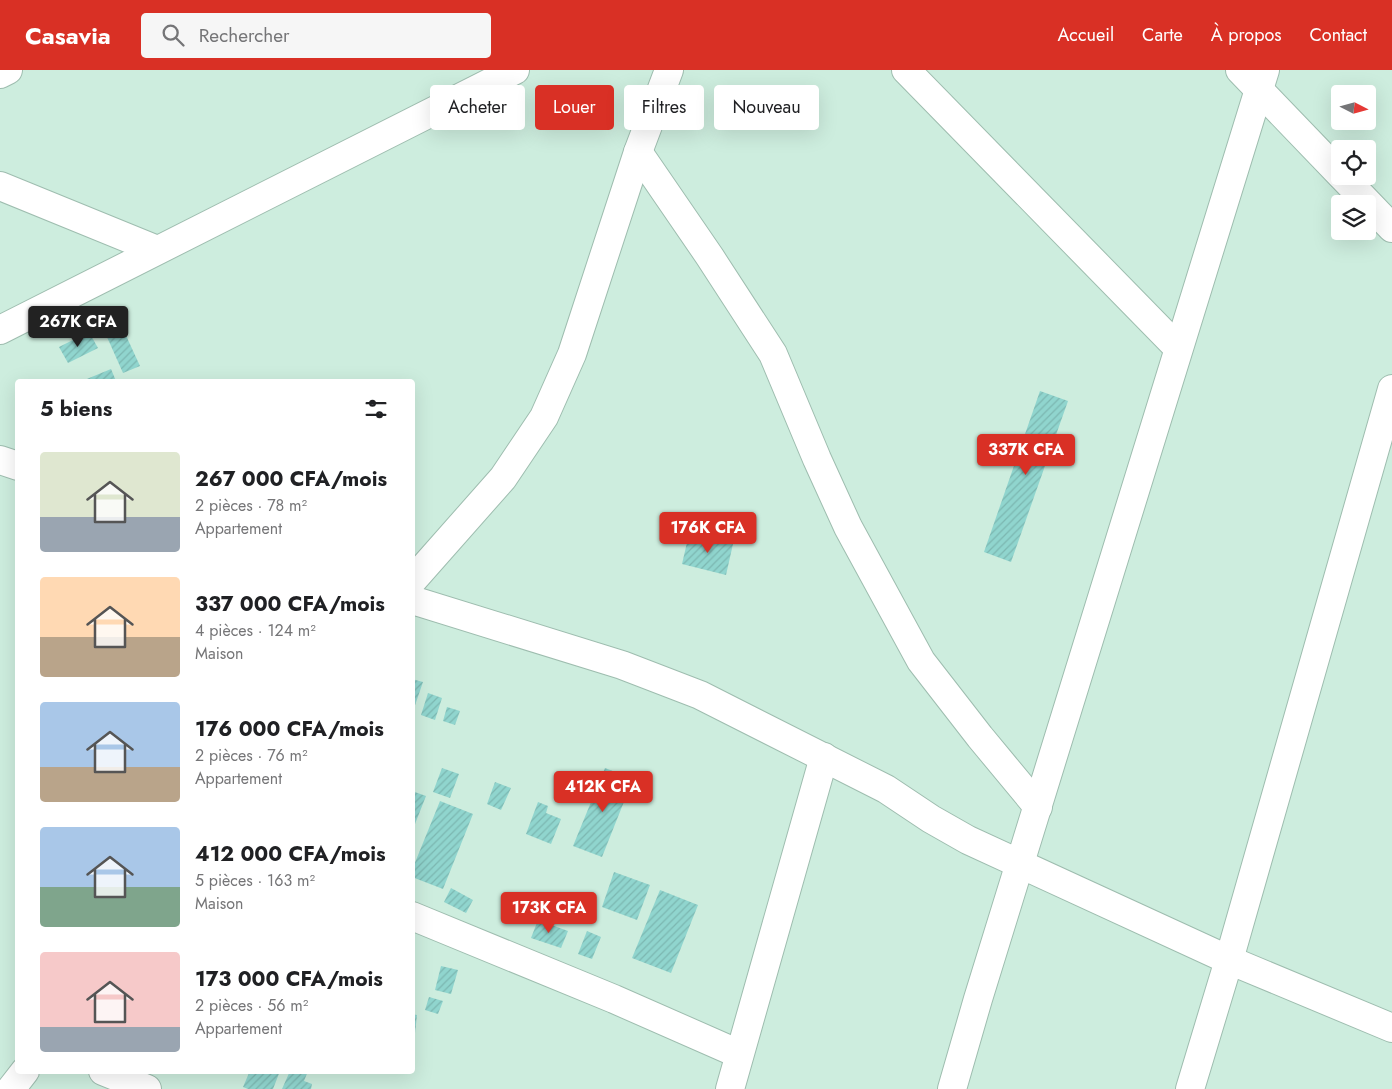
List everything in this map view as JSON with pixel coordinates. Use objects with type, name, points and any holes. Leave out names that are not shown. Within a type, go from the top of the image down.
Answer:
[{"type":"street","points":[[0,74],[8,70]]},
{"type":"street","points":[[0,330],[515,70]]},
{"type":"street","points":[[415,578],[503,478],[544,417],[572,354],[638,152],[669,70]]},
{"type":"street","points":[[906,70],[1178,348]]},
{"type":"street","points":[[952,1089],[1178,348],[1254,76]]},
{"type":"street","points":[[1254,76],[1331,164]]},
{"type":"street","points":[[638,152],[710,257],[773,354],[848,527],[921,661],[1038,807]]},
{"type":"street","points":[[1351,185],[1392,228]]},
{"type":"street","points":[[0,186],[157,250]]},
{"type":"street","points":[[1190,1089],[1229,960],[1392,389]]},
{"type":"street","points":[[0,460],[15,465]]},
{"type":"street","points":[[415,601],[622,665],[700,695],[886,789],[931,819],[968,840],[1229,960],[1392,1028]]},
{"type":"street","points":[[730,1089],[824,757]]},
{"type":"street","points":[[415,917],[614,999],[739,1054]]},
{"type":"street","points":[[11,1089],[23,1074]]},
{"type":"street","points":[[110,1074],[147,1089]]},
{"type":"building","points":[[123,329],[140,366],[123,373],[107,337]]},
{"type":"building","points":[[89,332],[98,348],[68,363],[59,347]]},
{"type":"building","points":[[111,369],[115,379],[87,379]]},
{"type":"building","points":[[1040,391],[1068,401],[1011,562],[984,552]]},
{"type":"building","points":[[689,534],[733,544],[726,575],[682,564]]},
{"type":"building","points":[[415,680],[423,682],[415,705]]},
{"type":"building","points":[[428,693],[442,698],[435,720],[421,715]]},
{"type":"building","points":[[447,707],[460,711],[455,725],[443,721]]},
{"type":"building","points":[[442,768],[459,774],[450,798],[433,792]]},
{"type":"building","points":[[605,768],[633,779],[602,857],[573,846]]},
{"type":"building","points":[[495,782],[511,788],[501,810],[487,804]]},
{"type":"building","points":[[415,792],[426,796],[415,824]]},
{"type":"building","points":[[440,801],[473,814],[443,889],[415,878],[415,863]]},
{"type":"building","points":[[538,802],[548,806],[546,813],[561,819],[551,844],[526,834]]},
{"type":"building","points":[[614,872],[650,885],[637,920],[602,907]]},
{"type":"building","points":[[451,888],[473,900],[466,913],[444,902]]},
{"type":"building","points":[[660,890],[698,905],[671,973],[632,958]]},
{"type":"building","points":[[538,920],[568,931],[561,948],[531,938]]},
{"type":"building","points":[[587,931],[601,937],[592,959],[578,954]]},
{"type":"building","points":[[441,966],[458,970],[451,994],[435,990]]},
{"type":"building","points":[[429,997],[443,1001],[438,1014],[425,1010]]},
{"type":"building","points":[[415,1015],[417,1015],[415,1033]]},
{"type":"building","points":[[249,1074],[279,1074],[273,1089],[248,1089],[243,1087]]},
{"type":"building","points":[[289,1074],[307,1074],[304,1081],[312,1084],[311,1089],[282,1089]]}]
